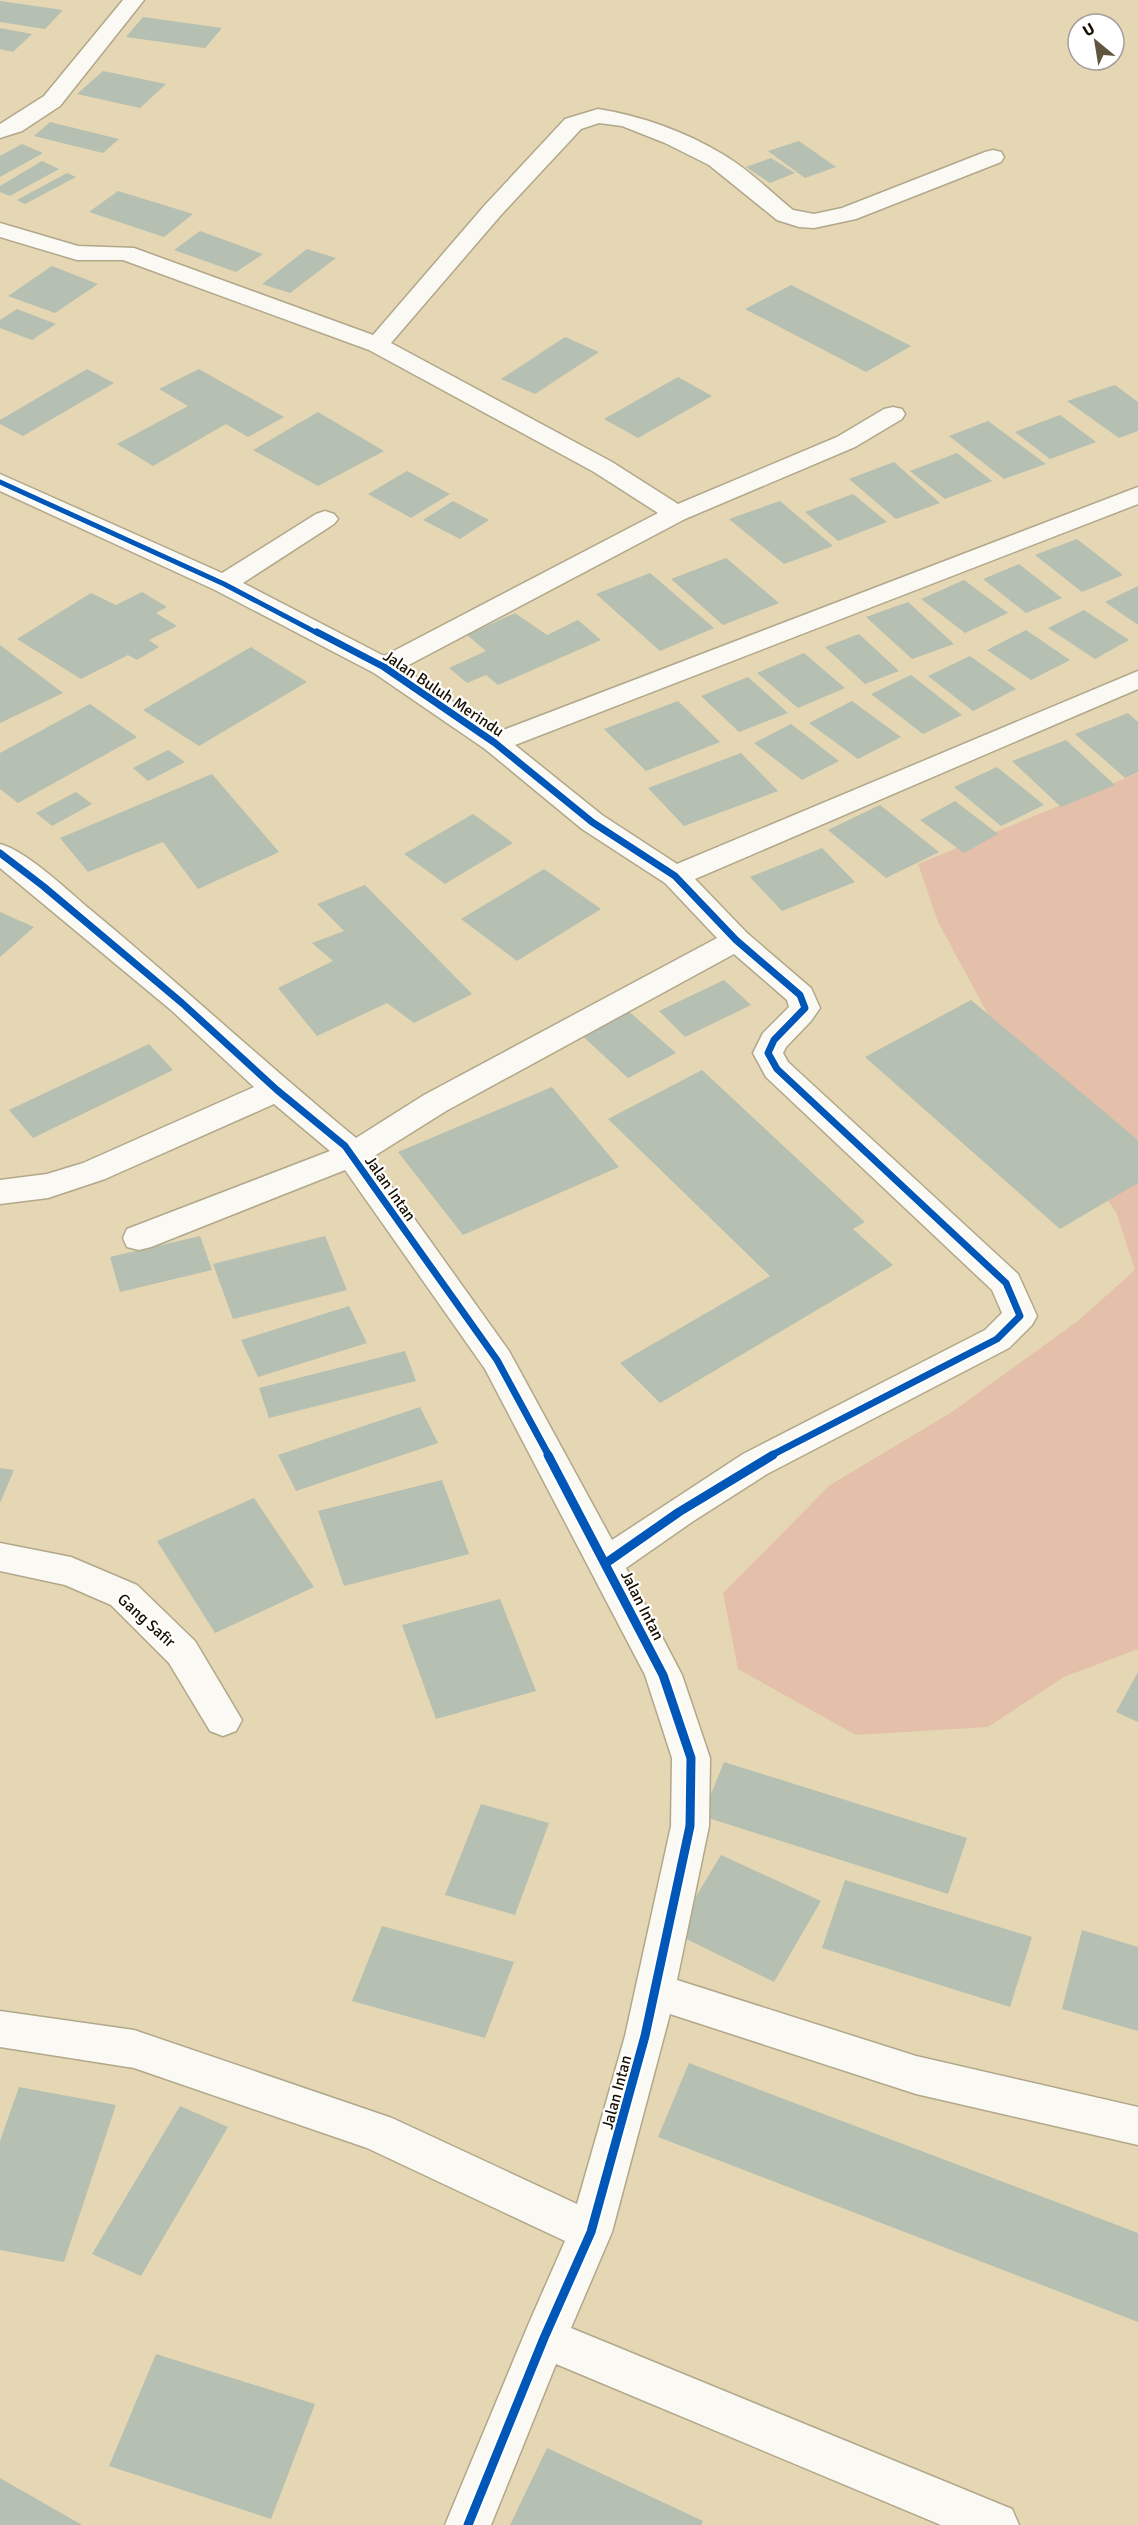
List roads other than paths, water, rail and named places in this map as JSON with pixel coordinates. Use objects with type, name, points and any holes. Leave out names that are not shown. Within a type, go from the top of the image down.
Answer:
[{"type":"street","points":[[0,130],[14,126],[52,101],[134,0]]},
{"type":"street","points":[[378,345],[493,210],[573,124],[598,116],[626,120],[673,138],[717,160],[785,215],[799,220],[814,221],[848,214],[993,157]]},
{"type":"street","points":[[0,230],[77,254],[126,253],[378,345],[603,466],[676,514]]},
{"type":"street","points":[[384,667],[676,514],[846,442],[892,414]]},
{"type":"street","name":"Jalan Buluh Merindu","points":[[0,482],[224,584],[384,667],[495,743],[592,822],[675,876],[736,940],[800,995],[805,1008],[798,1019],[771,1042],[768,1053],[777,1070],[1006,1283],[1020,1316],[998,1339],[755,1464],[679,1512],[606,1563]]},
{"type":"street","points":[[495,743],[1138,495]]},
{"type":"street","points":[[224,584],[325,519]]},
{"type":"street","points":[[675,876],[1138,679]]},
{"type":"street","name":"Jalan Intan","points":[[0,853],[43,886],[182,1003],[277,1090],[345,1146],[352,1155],[497,1360],[663,1675],[691,1758],[690,1826],[645,2036],[591,2232],[544,2338],[487,2484],[468,2525]]},
{"type":"street","points":[[139,1238],[352,1155],[435,1103],[736,940]]},
{"type":"street","points":[[0,1192],[48,1186],[94,1171],[277,1090]]},
{"type":"street","name":"Gang Safir","points":[[0,1557],[71,1572],[124,1595],[183,1652],[223,1720]]},
{"type":"street","points":[[654,1991],[916,2075],[1138,2126]]},
{"type":"street","points":[[0,2029],[134,2049],[355,2124],[377,2132],[591,2232]]},
{"type":"street","points":[[544,2338],[996,2525]]}]
